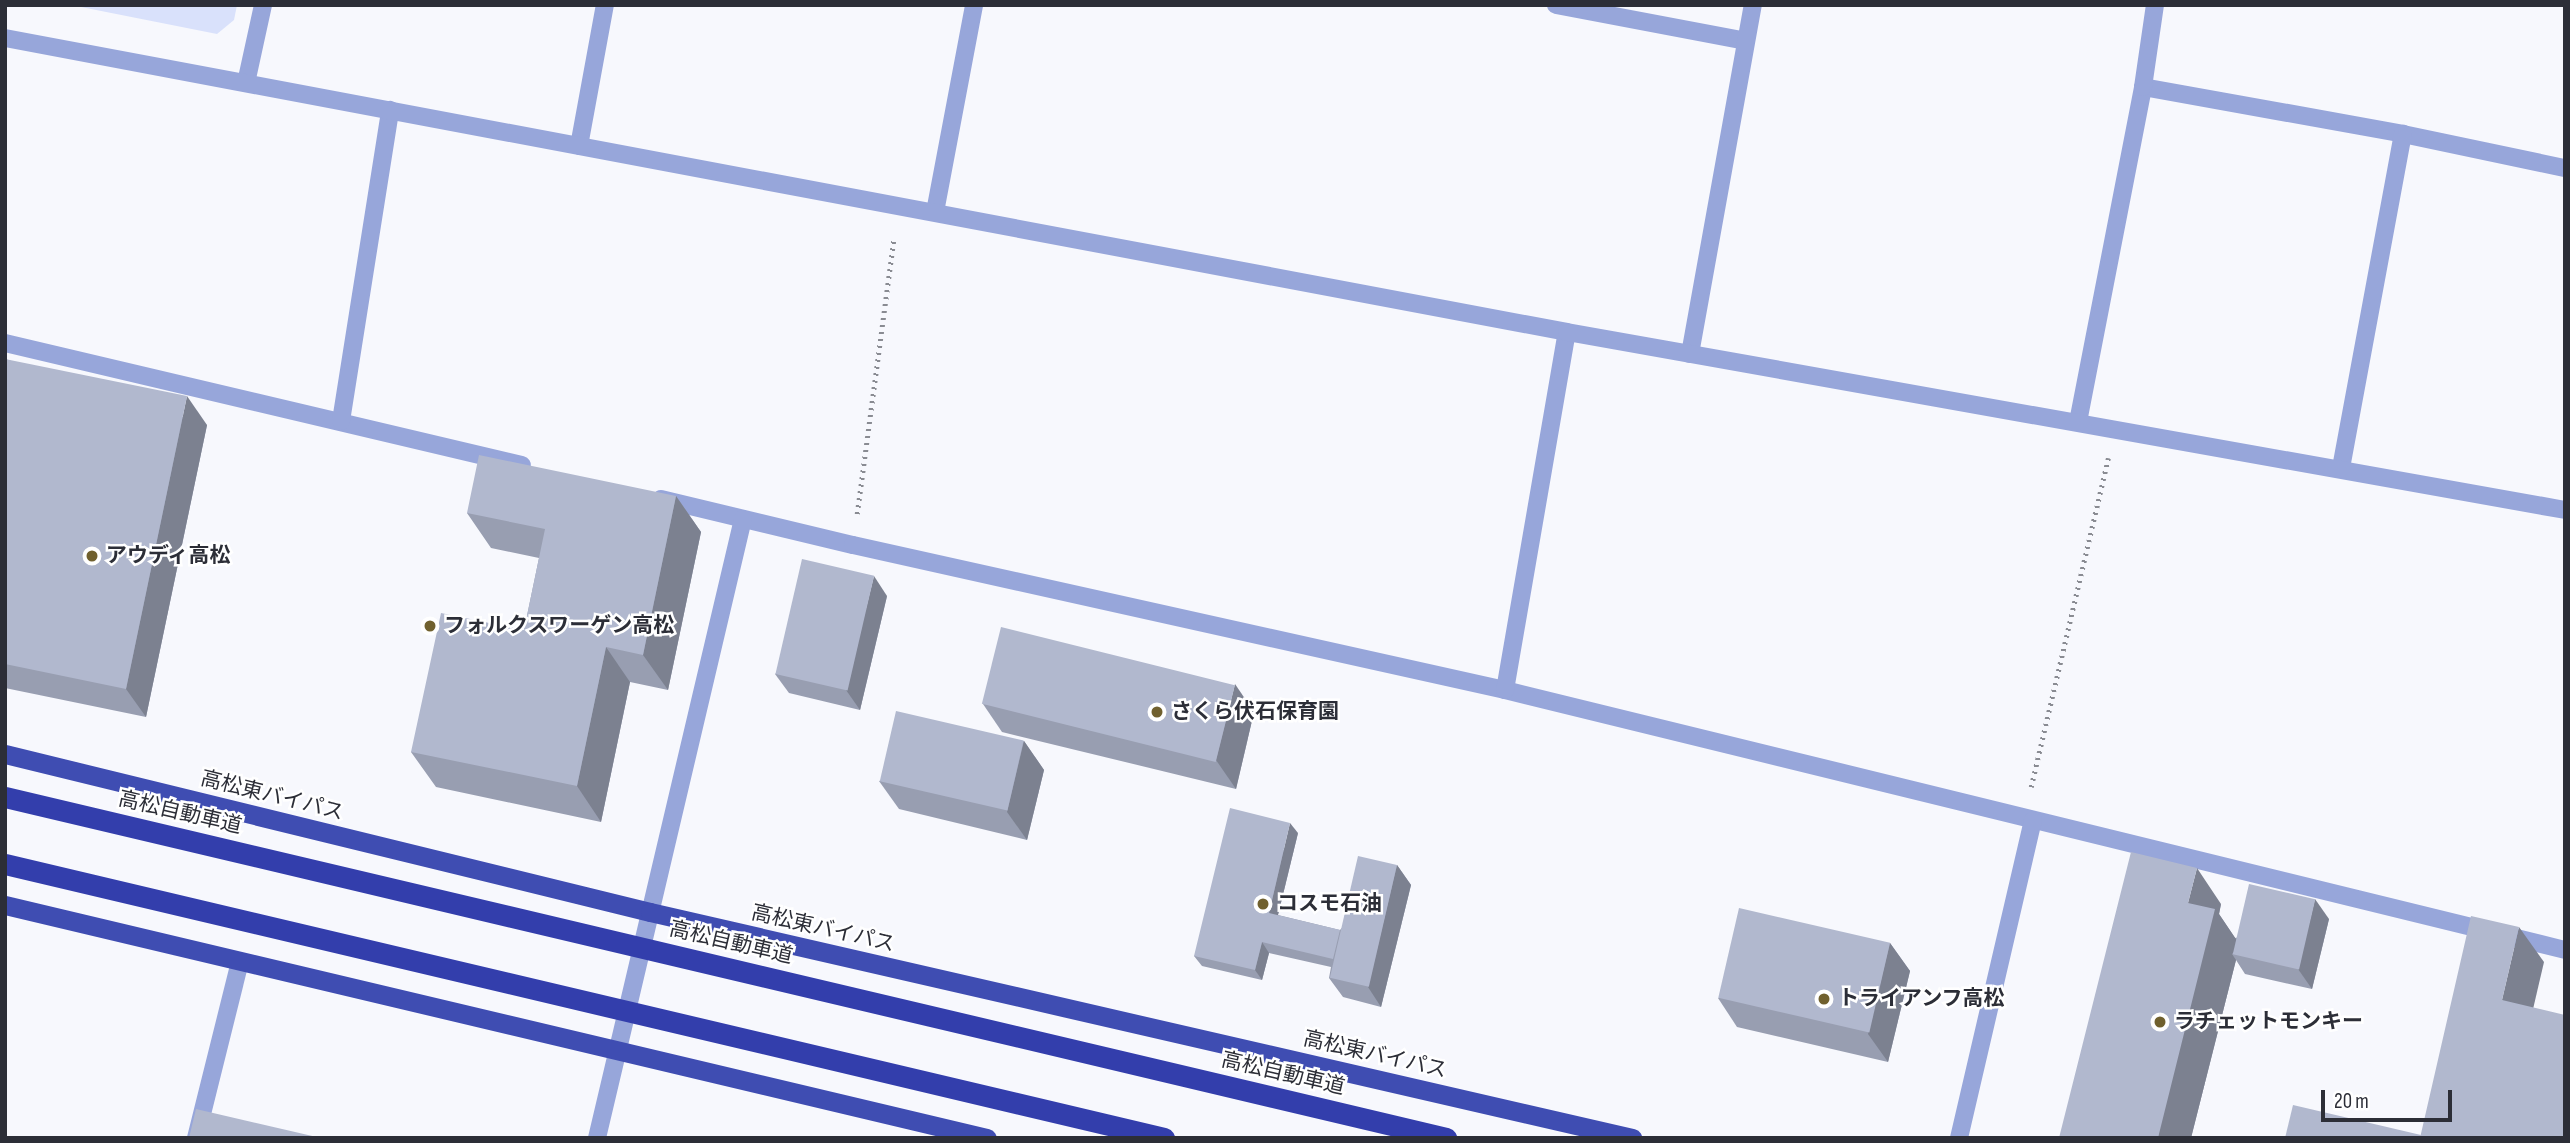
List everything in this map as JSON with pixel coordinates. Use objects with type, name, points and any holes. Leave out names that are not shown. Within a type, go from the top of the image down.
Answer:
[{"type":"highway","name":"高松東バイパス","points":[[5,754],[650,912],[1632,1138]]},
{"type":"highway","name":"高松自動車道","points":[[5,797],[1446,1138]]},
{"type":"highway","points":[[5,864],[1164,1138]]},
{"type":"highway","points":[[5,905],[987,1138]]},
{"type":"street","points":[[246,83],[263,5]]},
{"type":"street","points":[[579,146],[605,5]]},
{"type":"street","points":[[935,212],[974,5]]},
{"type":"street","points":[[1556,5],[1746,41]]},
{"type":"street","points":[[1690,354],[1753,5]]},
{"type":"street","points":[[2078,422],[2143,87],[2155,5]]},
{"type":"street","points":[[5,38],[1567,332],[2565,510]]},
{"type":"street","points":[[2143,87],[2403,134],[2565,168]]},
{"type":"street","points":[[341,421],[390,110]]},
{"type":"street","points":[[2341,468],[2403,134]]},
{"type":"street","points":[[1505,691],[1567,332]]},
{"type":"street","points":[[5,343],[542,470]]},
{"type":"street","points":[[649,496],[853,545],[1505,691],[2565,950]]},
{"type":"street","points":[[597,1138],[743,519]]},
{"type":"street","points":[[1959,1138],[2028,820]]},
{"type":"street","points":[[197,1138],[240,961]]},
{"type":"path","points":[[853,545],[898,206]]},
{"type":"path","points":[[2028,820],[2115,429]]},
{"type":"shaded area","points":[[71,5],[237,5],[234,20],[217,34]]},
{"type":"building","name":"アウディ高松","points":[[5,359],[187,396],[126,689],[5,664]]},
{"type":"building","points":[[479,455],[676,496],[643,655],[606,647],[577,786],[411,752],[441,613],[524,630],[545,529],[467,513]]},
{"type":"building","points":[[802,559],[874,576],[848,691],[775,674]]},
{"type":"building","points":[[1001,627],[1235,685],[1216,762],[982,704]]},
{"type":"building","points":[[896,711],[1024,740],[1007,811],[880,781]]},
{"type":"building","points":[[1230,808],[1290,823],[1269,913],[1340,930],[1333,959],[1262,942],[1255,970],[1194,956]]},
{"type":"building","points":[[2131,852],[2197,868],[2188,903],[2215,909],[2158,1138],[2059,1138]]},
{"type":"building","points":[[1358,856],[1397,865],[1369,987],[1330,978]]},
{"type":"building","points":[[2249,884],[2315,899],[2299,969],[2233,954]]},
{"type":"building","name":"トライアンフ高松","points":[[1739,908],[1890,943],[1869,1033],[1718,998]]},
{"type":"building","points":[[2471,916],[2519,927],[2502,1000],[2565,1015],[2565,1138],[2420,1138]]},
{"type":"building","points":[[2293,1105],[2421,1135],[2420,1138],[2285,1138]]},
{"type":"building","points":[[196,1109],[321,1138],[189,1138]]},
{"type":"place","name":"アウディ高松","points":[[92,556]]},
{"type":"place","name":"フォルクスワーゲン高松","points":[[430,626]]},
{"type":"place","name":"さくら伏石保育園","points":[[1157,712]]},
{"type":"place","name":"コスモ石油","points":[[1263,904]]},
{"type":"place","name":"トライアンフ高松","points":[[1824,999]]},
{"type":"place","name":"ラチェットモンキー","points":[[2160,1022]]}]
